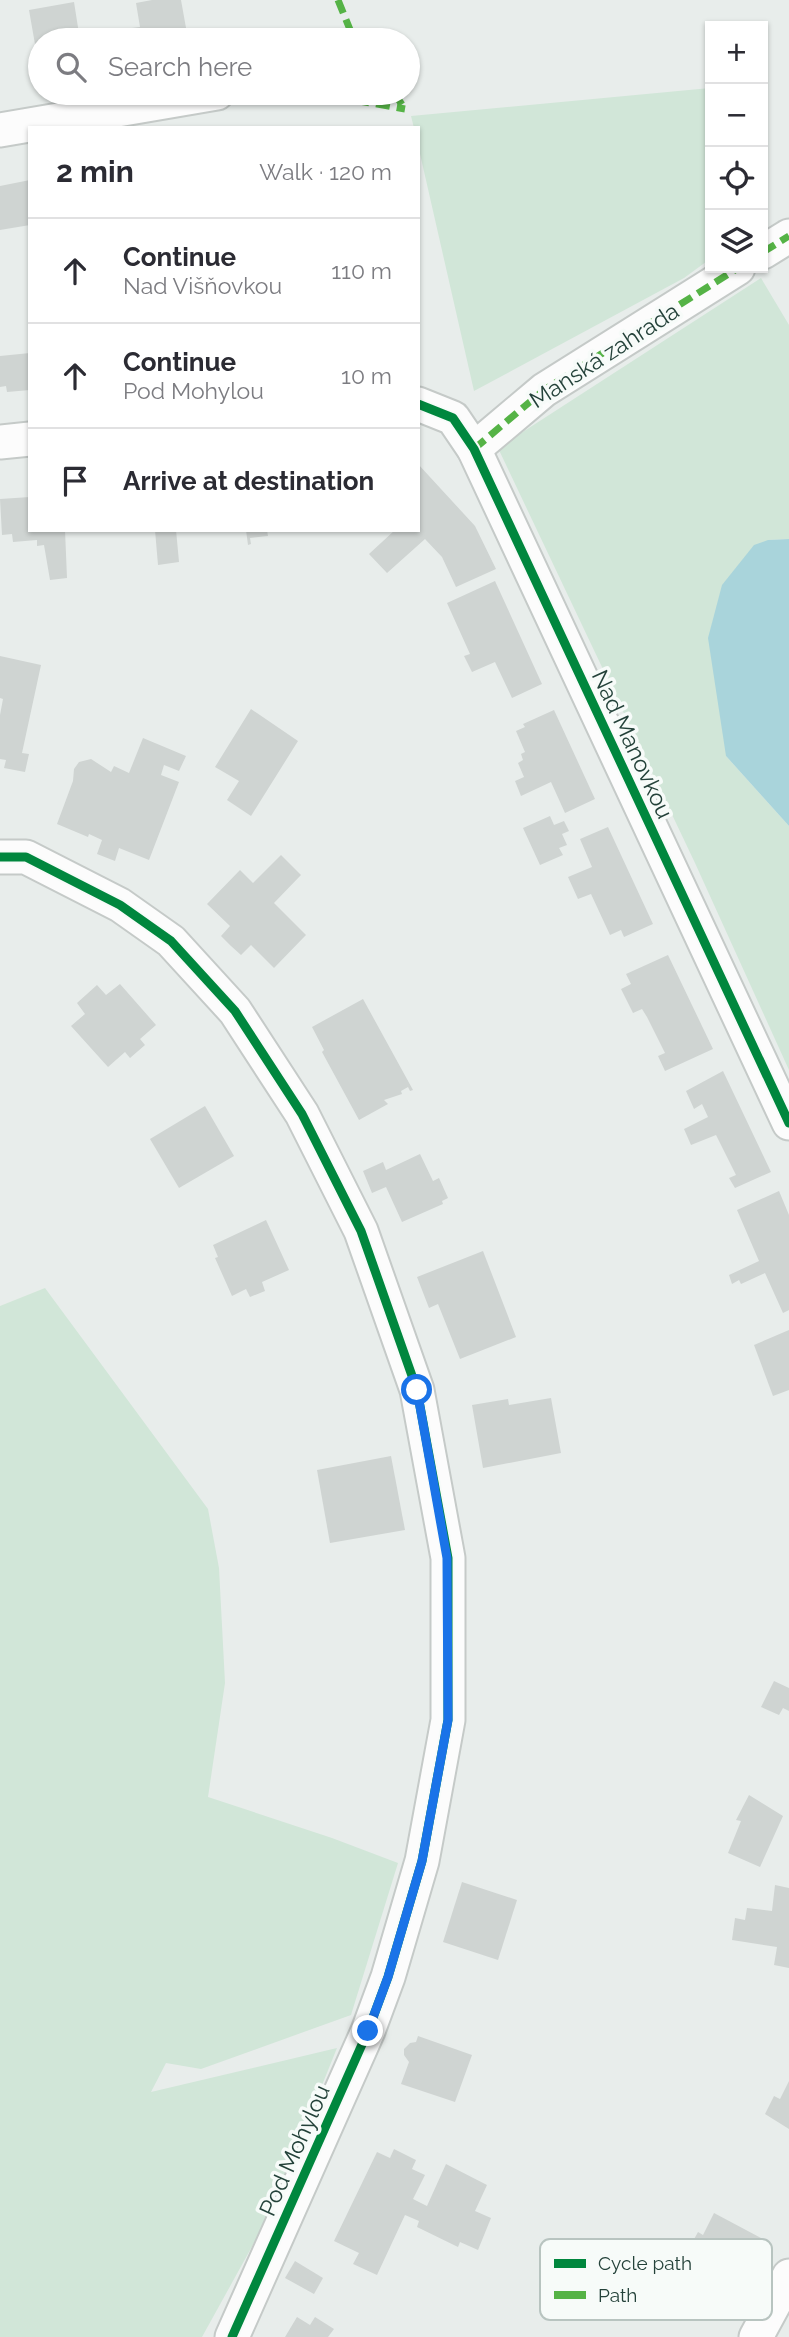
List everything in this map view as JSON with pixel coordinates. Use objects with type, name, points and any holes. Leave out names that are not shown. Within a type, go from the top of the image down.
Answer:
[{"type":"street","points":[[0,130],[147,105]]},
{"type":"street","points":[[768,249],[789,236]]},
{"type":"street","name":"Manská zahrada","points":[[474,449],[544,390],[730,273]]},
{"type":"street","name":"Nad Manovkou","points":[[420,405],[453,418],[474,449],[789,1123]]},
{"type":"street","points":[[0,442],[28,439]]},
{"type":"street","name":"Pod Mohylou","points":[[0,857],[26,857],[120,905],[171,941],[235,1011],[302,1114],[361,1231],[417,1390],[447,1558],[448,1720],[422,1861],[388,1977],[368,2031],[232,2337]]},
{"type":"street","points":[[772,2307],[789,2276]]},
{"type":"street","points":[[756,2337],[765,2320]]},
{"type":"green space","points":[[705,88],[705,263],[684,278],[474,391],[420,154],[420,126],[414,126],[411,116]]},
{"type":"green space","points":[[761,278],[789,325],[789,539],[768,540],[726,756],[789,826],[789,1070],[695,863],[498,448]]},
{"type":"green space","points":[[45,1288],[208,1509],[219,1568],[225,1683],[208,1797],[398,1863],[351,2015],[201,2069],[166,2063],[151,2092],[337,2048],[270,2214],[202,2337],[0,2337],[0,1306]]},
{"type":"water","points":[[789,539],[789,826],[726,756],[708,638],[722,585],[754,545],[768,540]]},
{"type":"building","points":[[181,0],[186,28],[132,28],[140,27],[136,3]]},
{"type":"building","points":[[74,2],[78,28],[32,28],[29,10]]},
{"type":"building","points":[[28,180],[28,225],[0,230],[0,186]]},
{"type":"building","points":[[28,353],[28,390],[7,392],[6,386],[0,387],[0,356]]},
{"type":"building","points":[[420,466],[475,526],[496,569],[456,587],[442,557],[425,539],[387,573],[369,554],[393,532],[420,532]]},
{"type":"building","points":[[28,497],[28,532],[65,532],[67,578],[50,580],[44,545],[37,546],[37,540],[13,542],[12,534],[2,535],[0,499]]},
{"type":"building","points":[[155,532],[176,532],[179,562],[158,565]]},
{"type":"building","points":[[246,532],[267,532],[268,536],[250,538],[251,544],[248,545]]},
{"type":"building","points":[[495,581],[542,684],[512,698],[495,662],[472,672],[464,656],[470,654],[447,603]]},
{"type":"building","points":[[0,656],[41,665],[22,753],[29,754],[25,772],[4,768],[6,760],[0,759],[0,715],[3,699],[0,698]]},
{"type":"building","points":[[251,709],[298,741],[251,816],[227,800],[239,781],[215,767]]},
{"type":"building","points":[[554,710],[595,799],[565,813],[551,782],[521,796],[515,781],[524,777],[518,763],[523,760],[521,754],[525,752],[516,731],[525,727],[523,724]]},
{"type":"building","points":[[143,738],[186,756],[179,771],[164,765],[161,775],[179,782],[149,860],[119,848],[115,861],[97,854],[102,840],[57,824],[73,781],[74,769],[79,762],[91,759],[111,772],[114,766],[129,773]]},
{"type":"building","points":[[550,816],[554,825],[564,821],[569,831],[562,834],[567,845],[559,848],[563,855],[540,865],[523,828]]},
{"type":"building","points":[[608,827],[653,924],[624,937],[621,930],[610,935],[591,894],[578,899],[568,877],[592,867],[580,839]]},
{"type":"building","points":[[281,855],[301,875],[274,903],[306,935],[274,968],[251,945],[241,955],[231,946],[221,936],[230,926],[207,904],[240,870],[253,883]]},
{"type":"building","points":[[668,955],[713,1049],[665,1071],[658,1056],[665,1053],[647,1017],[642,1009],[633,1013],[621,989],[631,984],[626,974]]},
{"type":"building","points":[[120,984],[156,1025],[140,1039],[145,1045],[130,1058],[125,1052],[108,1067],[71,1026],[85,1014],[77,1003],[97,985],[106,995]]},
{"type":"building","points":[[363,999],[413,1090],[410,1091],[408,1087],[401,1091],[402,1094],[384,1100],[388,1104],[359,1120],[322,1052],[324,1050],[312,1027]]},
{"type":"building","points":[[723,1071],[771,1172],[735,1188],[729,1178],[736,1175],[716,1135],[691,1145],[684,1129],[708,1117],[702,1104],[694,1109],[686,1091]]},
{"type":"building","points":[[205,1106],[234,1156],[179,1188],[150,1139]]},
{"type":"building","points":[[420,1154],[433,1181],[439,1178],[448,1198],[442,1201],[443,1204],[402,1222],[386,1187],[372,1193],[363,1171],[383,1162],[386,1170]]},
{"type":"building","points":[[779,1191],[789,1215],[789,1310],[783,1313],[765,1273],[741,1284],[739,1280],[732,1284],[729,1275],[759,1261],[737,1210]]},
{"type":"building","points":[[266,1220],[289,1270],[262,1282],[265,1291],[250,1297],[246,1289],[232,1296],[215,1258],[218,1257],[213,1245]]},
{"type":"building","points":[[483,1251],[516,1337],[460,1359],[438,1304],[429,1308],[417,1277]]},
{"type":"building","points":[[789,1330],[789,1390],[773,1396],[754,1345]]},
{"type":"building","points":[[551,1398],[561,1453],[483,1468],[472,1405],[508,1399],[509,1405]]},
{"type":"building","points":[[391,1456],[405,1530],[330,1543],[317,1470]]},
{"type":"building","points":[[774,1681],[789,1688],[789,1711],[783,1708],[779,1715],[761,1707]]},
{"type":"building","points":[[749,1795],[783,1816],[760,1867],[728,1853],[741,1821],[736,1820]]},
{"type":"building","points":[[462,1882],[517,1900],[498,1960],[443,1942]]},
{"type":"building","points":[[775,1885],[789,1888],[789,1968],[774,1965],[777,1947],[732,1940],[735,1918],[745,1920],[747,1908],[772,1911]]},
{"type":"building","points":[[418,2036],[472,2055],[455,2102],[401,2084],[409,2062],[404,2055],[404,2049],[410,2043],[416,2042]]},
{"type":"building","points":[[789,2081],[789,2129],[765,2114],[774,2096],[780,2099]]},
{"type":"building","points":[[394,2149],[416,2160],[412,2169],[425,2175],[413,2199],[427,2206],[446,2164],[487,2185],[475,2211],[491,2218],[478,2250],[460,2242],[458,2247],[417,2227],[419,2221],[405,2215],[377,2275],[353,2264],[359,2253],[334,2241],[377,2152],[390,2158]]},
{"type":"building","points":[[714,2213],[761,2238],[694,2239],[698,2232],[703,2235]]},
{"type":"building","points":[[295,2261],[323,2278],[314,2294],[285,2278]]},
{"type":"building","points":[[297,2317],[310,2325],[315,2317],[334,2329],[328,2337],[285,2337]]},
{"type":"marked path","points":[[338,0],[349,28]]},
{"type":"marked path","points":[[382,105],[405,109]]},
{"type":"marked path","points":[[402,105],[405,109]]},
{"type":"marked path","points":[[768,249],[789,236]]},
{"type":"marked path","points":[[474,449],[544,390],[730,273]]},
{"type":"cycle path","points":[[420,405],[453,418],[474,449],[789,1123]]},
{"type":"cycle path","points":[[0,857],[26,857],[120,905],[171,941],[235,1011],[302,1114],[361,1231],[417,1390],[448,1558],[448,1720],[422,1861],[388,1977],[368,2031],[232,2337]]},
{"type":"route","points":[[368,2031],[388,1977],[422,1861],[448,1720],[447,1558],[417,1390]]}]
